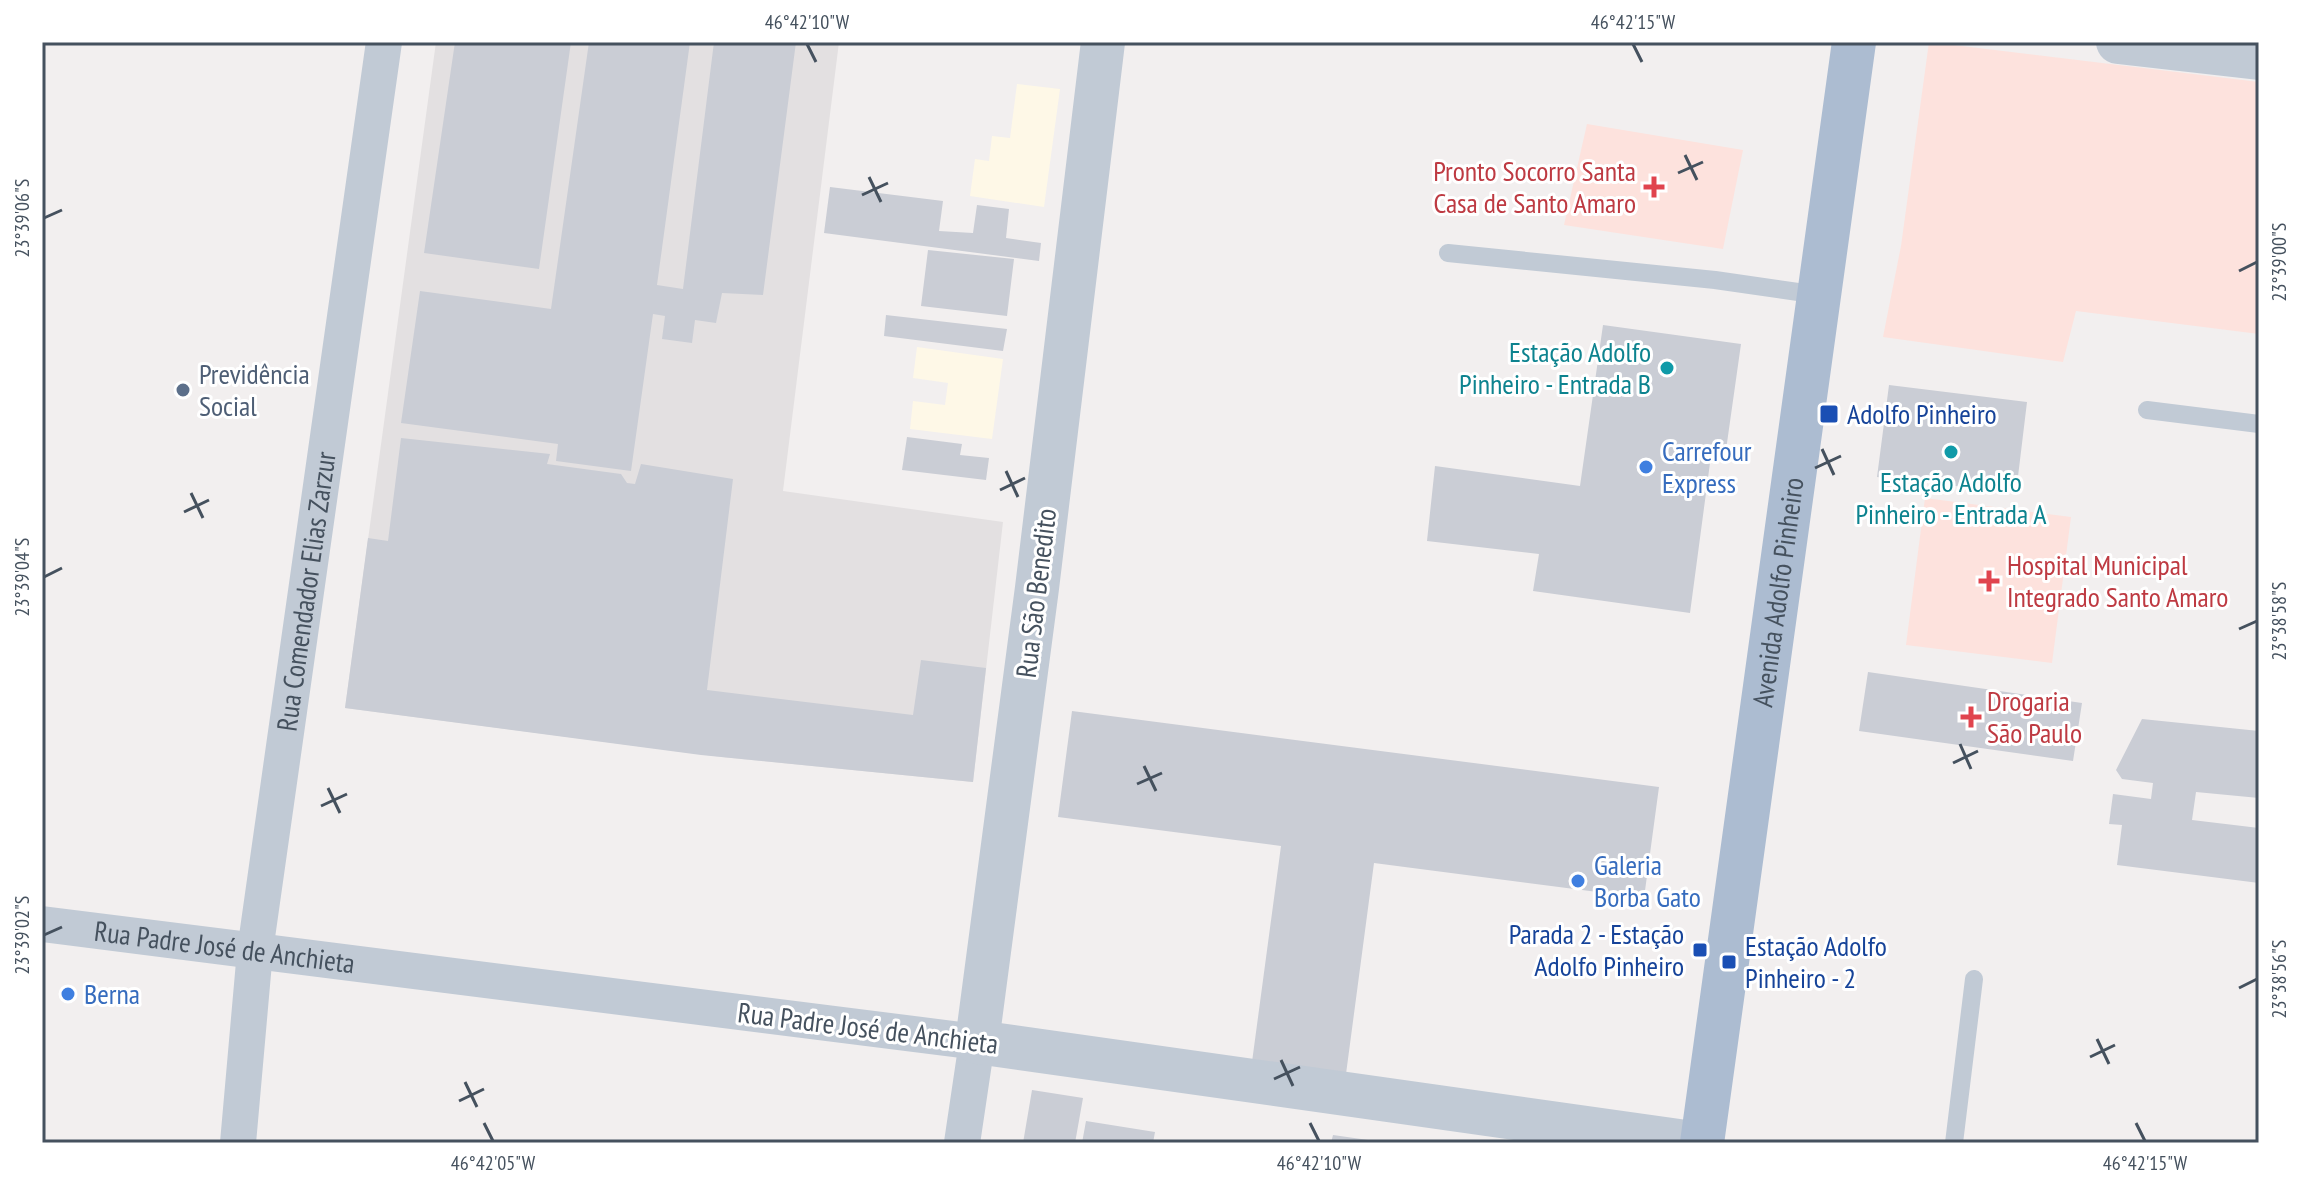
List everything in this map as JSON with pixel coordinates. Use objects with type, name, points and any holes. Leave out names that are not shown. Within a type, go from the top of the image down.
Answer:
[{"type":"main road","name":"Avenida Adolfo Pinheiro","points":[[1702,1143],[1854,42]]},
{"type":"street","name":"Rua Comendador Elias Zarzur","points":[[238,1143],[255,951],[384,42]]},
{"type":"street","name":"Rua São Benedito","points":[[962,1143],[1039,573],[1103,42]]},
{"type":"street","points":[[2118,42],[2259,58]]},
{"type":"street","name":"Rua Padre José de Anchieta","points":[[42,924],[977,1042],[1693,1143]]},
{"type":"lane","points":[[1448,253],[1715,280],[1819,295]]},
{"type":"lane","points":[[2147,410],[2259,424]]},
{"type":"lane","points":[[1954,1143],[1974,979]]},
{"type":"shaded area","points":[[436,42],[839,42],[783,491],[1003,522],[973,782],[722,757],[345,708]]},
{"type":"shaded area","points":[[1929,42],[2259,82],[2259,334],[2076,311],[2063,362],[1883,337],[1901,246]]},
{"type":"shaded area","points":[[1017,84],[1060,89],[1044,207],[970,196],[975,159],[989,161],[992,136],[1010,138]]},
{"type":"shaded area","name":"Pronto Socorro Santa Casa de Santo Amaro","points":[[1587,124],[1743,150],[1723,249],[1564,225]]},
{"type":"shaded area","points":[[917,347],[1003,359],[992,439],[910,429],[913,401],[945,405],[948,383],[913,378]]},
{"type":"shaded area","name":"Hospital Municipal Integrado Santo Amaro","points":[[1925,498],[2071,517],[2052,663],[1906,645]]},
{"type":"building","points":[[455,42],[571,42],[539,269],[424,253]]},
{"type":"building","points":[[589,42],[690,42],[657,285],[683,289],[714,42],[796,42],[763,295],[722,293],[716,323],[695,320],[692,343],[662,339],[665,316],[653,314],[631,471],[556,461],[558,444],[401,423],[420,291],[551,309]]},
{"type":"building","points":[[830,187],[943,201],[939,231],[973,233],[977,205],[1009,209],[1006,238],[1041,243],[1039,261],[824,233]]},
{"type":"building","points":[[928,250],[1014,259],[1007,316],[921,306]]},
{"type":"building","points":[[886,315],[1007,329],[1003,351],[884,336]]},
{"type":"building","points":[[1603,325],[1741,344],[1726,450],[1712,448],[1690,613],[1533,591],[1539,554],[1427,541],[1435,466],[1580,486]]},
{"type":"building","name":"Estação Adolfo Pinheiro - Entrada A","points":[[1889,385],[2027,402],[2016,493],[1877,477]]},
{"type":"building","points":[[907,437],[962,444],[960,455],[989,458],[986,480],[902,470]]},
{"type":"building","points":[[401,438],[550,454],[547,464],[621,474],[627,483],[635,484],[641,464],[733,479],[707,690],[913,715],[921,660],[986,668],[973,782],[701,755],[345,708],[368,538],[388,541]]},
{"type":"building","name":"Drogaria São Paulo","points":[[1868,672],[2082,703],[2073,761],[1859,731]]},
{"type":"building","name":"Galeria Borba Gato","points":[[1072,711],[1659,787],[1644,898],[1374,863],[1346,1074],[1252,1062],[1281,846],[1058,817]]},
{"type":"building","points":[[2142,719],[2259,731],[2259,798],[2196,792],[2192,820],[2259,828],[2259,883],[2117,865],[2122,825],[2109,824],[2113,794],[2151,799],[2153,783],[2122,779],[2116,770]]},
{"type":"building","points":[[1032,1090],[1083,1098],[1075,1143],[1023,1143]]},
{"type":"building","points":[[1086,1121],[1155,1132],[1153,1143],[1082,1143]]},
{"type":"building","points":[[1333,1135],[1368,1140],[1368,1143],[1331,1143]]},
{"type":"place","name":"Pronto Socorro Santa Casa de Santo Amaro","points":[[1654,187]]},
{"type":"place","name":"Estação Adolfo Pinheiro - Entrada B","points":[[1667,368]]},
{"type":"place","name":"Previdência Social","points":[[183,390]]},
{"type":"place","name":"Adolfo Pinheiro","points":[[1829,414]]},
{"type":"place","name":"Estação Adolfo Pinheiro - Entrada A","points":[[1951,452]]},
{"type":"place","name":"Carrefour Express","points":[[1646,467]]},
{"type":"place","name":"Hospital Municipal Integrado Santo Amaro","points":[[1989,581]]},
{"type":"place","name":"Drogaria São Paulo","points":[[1971,717]]},
{"type":"place","name":"Galeria Borba Gato","points":[[1578,881]]},
{"type":"place","name":"Parada 2 - Estação Adolfo Pinheiro","points":[[1700,950]]},
{"type":"place","name":"Estação Adolfo Pinheiro - 2","points":[[1729,962]]},
{"type":"place","name":"Berna","points":[[68,994]]}]
